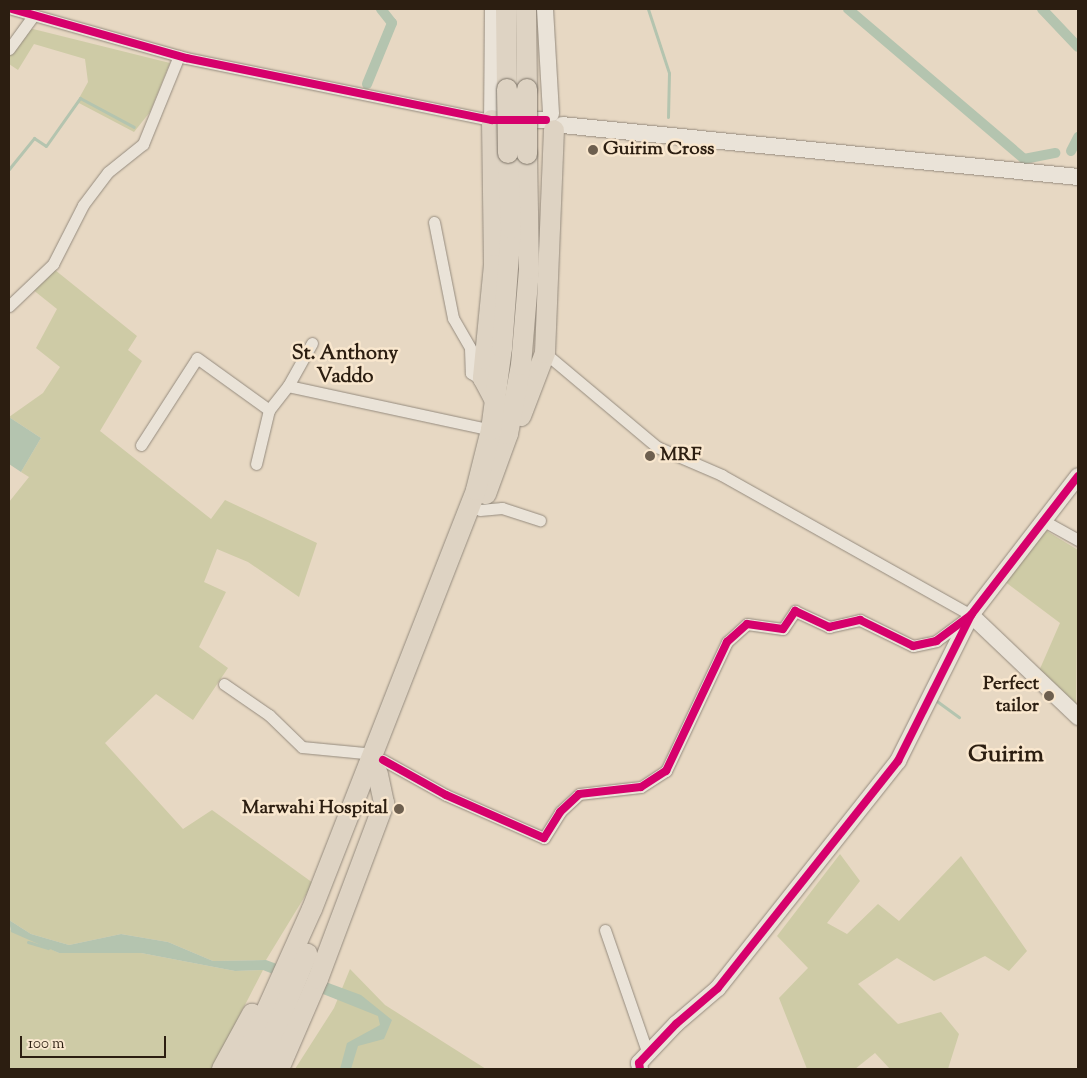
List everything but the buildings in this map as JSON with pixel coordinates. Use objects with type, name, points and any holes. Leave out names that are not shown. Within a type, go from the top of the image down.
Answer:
[{"type":"highway","points":[[240,1069],[379,763],[476,490],[499,432],[521,365],[530,269],[518,153],[507,89],[506,9]]},
{"type":"highway","points":[[259,1069],[480,510],[499,432],[495,401],[518,153],[527,89],[526,9]]},
{"type":"highway","points":[[492,120],[494,265],[484,381],[495,401]]},
{"type":"highway","points":[[499,432],[519,422],[544,353],[553,122]]},
{"type":"highway","points":[[279,1069],[315,988],[384,803],[379,763]]},
{"type":"highway","points":[[222,1069],[268,980],[279,952],[312,909]]},
{"type":"street","points":[[12,9],[32,17],[179,56],[492,120],[553,122],[1078,177]]},
{"type":"street","points":[[492,120],[493,9]]},
{"type":"street","points":[[545,9],[553,122]]},
{"type":"street","points":[[9,49],[32,17]]},
{"type":"street","points":[[9,306],[53,264],[82,205],[108,172],[143,144],[179,56]]},
{"type":"street","points":[[434,222],[453,318],[470,348],[471,373],[484,381]]},
{"type":"street","points":[[256,464],[269,410],[288,386],[312,343]]},
{"type":"street","points":[[544,353],[657,447],[722,475],[971,615],[1078,717]]},
{"type":"street","points":[[141,445],[197,358],[269,410]]},
{"type":"street","points":[[288,386],[499,432]]},
{"type":"street","points":[[640,1069],[648,1054],[718,988],[898,761],[971,615],[1078,476]]},
{"type":"street","points":[[480,510],[502,508],[540,520]]},
{"type":"street","points":[[1044,521],[1078,540]]},
{"type":"street","points":[[224,684],[269,715],[302,747],[379,763],[544,838],[560,812],[579,794],[641,787],[666,771],[727,642],[747,624],[783,629],[795,611],[829,627],[860,620],[913,646],[936,641],[971,615]]},
{"type":"street","points":[[605,930],[648,1054]]},
{"type":"shaded area","points":[[29,28],[170,63],[150,112],[134,132],[77,102],[88,82],[85,59],[34,44],[18,70],[9,64],[9,56]]},
{"type":"shaded area","points":[[55,270],[137,336],[128,350],[142,361],[100,431],[211,519],[225,500],[317,543],[299,597],[248,562],[217,549],[204,582],[226,592],[199,647],[228,668],[193,720],[156,694],[105,743],[183,829],[212,810],[313,883],[266,960],[213,961],[168,942],[121,934],[69,945],[31,934],[9,920],[9,502],[29,477],[21,472],[41,438],[9,417],[43,393],[60,367],[36,348],[57,309],[32,289]]},
{"type":"shaded area","points":[[9,417],[41,438],[21,472],[9,464]]},
{"type":"shaded area","points":[[1045,530],[1078,550],[1076,704],[1039,671],[1060,623],[1004,581]]},
{"type":"shaded area","points":[[840,854],[860,881],[827,923],[847,934],[878,904],[899,921],[961,856],[1027,951],[1009,971],[985,956],[934,981],[897,958],[858,984],[898,1024],[941,1012],[959,1034],[948,1069],[890,1069],[875,1053],[855,1069],[807,1069],[779,998],[808,968],[777,936]]},
{"type":"shaded area","points":[[9,920],[31,934],[69,945],[121,934],[168,942],[213,961],[266,960],[361,995],[392,1020],[384,1039],[358,1046],[351,1069],[340,1069],[347,1043],[380,1025],[378,1016],[263,970],[235,971],[141,953],[59,953],[11,932]]},
{"type":"shaded area","points":[[9,929],[59,953],[141,953],[235,971],[263,970],[212,1069],[9,1069]]},
{"type":"shaded area","points":[[350,969],[385,1005],[486,1069],[295,1069],[334,1008]]},
{"type":"waterway","points":[[367,84],[392,23],[381,9]]},
{"type":"waterway","points":[[648,9],[669,73],[668,117]]},
{"type":"waterway","points":[[848,9],[1024,159],[1055,153]]},
{"type":"waterway","points":[[1042,9],[1078,47]]},
{"type":"waterway","points":[[9,169],[34,138],[46,146],[80,98],[134,127]]},
{"type":"waterway","points":[[1071,151],[1078,137]]},
{"type":"waterway","points":[[934,699],[959,717]]},
{"type":"waterway","points":[[28,942],[48,948]]},
{"type":"waterway","points":[[227,963],[251,963]]},
{"type":"cycle path","points":[[12,9],[186,58],[492,120],[546,120]]},
{"type":"cycle path","points":[[640,1069],[639,1063],[676,1024],[718,988],[898,761],[971,615],[1078,476]]},
{"type":"cycle path","points":[[383,760],[446,795],[544,838],[560,812],[579,794],[641,787],[666,771],[727,642],[747,624],[783,629],[795,611],[829,627],[860,620],[913,646],[936,641],[971,615]]},
{"type":"place","name":"Guirim Cross","points":[[593,150]]},
{"type":"place","name":"MRF","points":[[650,456]]},
{"type":"place","name":"Perfect tailor","points":[[1049,696]]},
{"type":"place","name":"Marwahi Hospital","points":[[399,809]]},
{"type":"district","name":"St. Anthony Vaddo","points":[[345,366]]},
{"type":"district","name":"Guirim","points":[[1006,756]]}]
